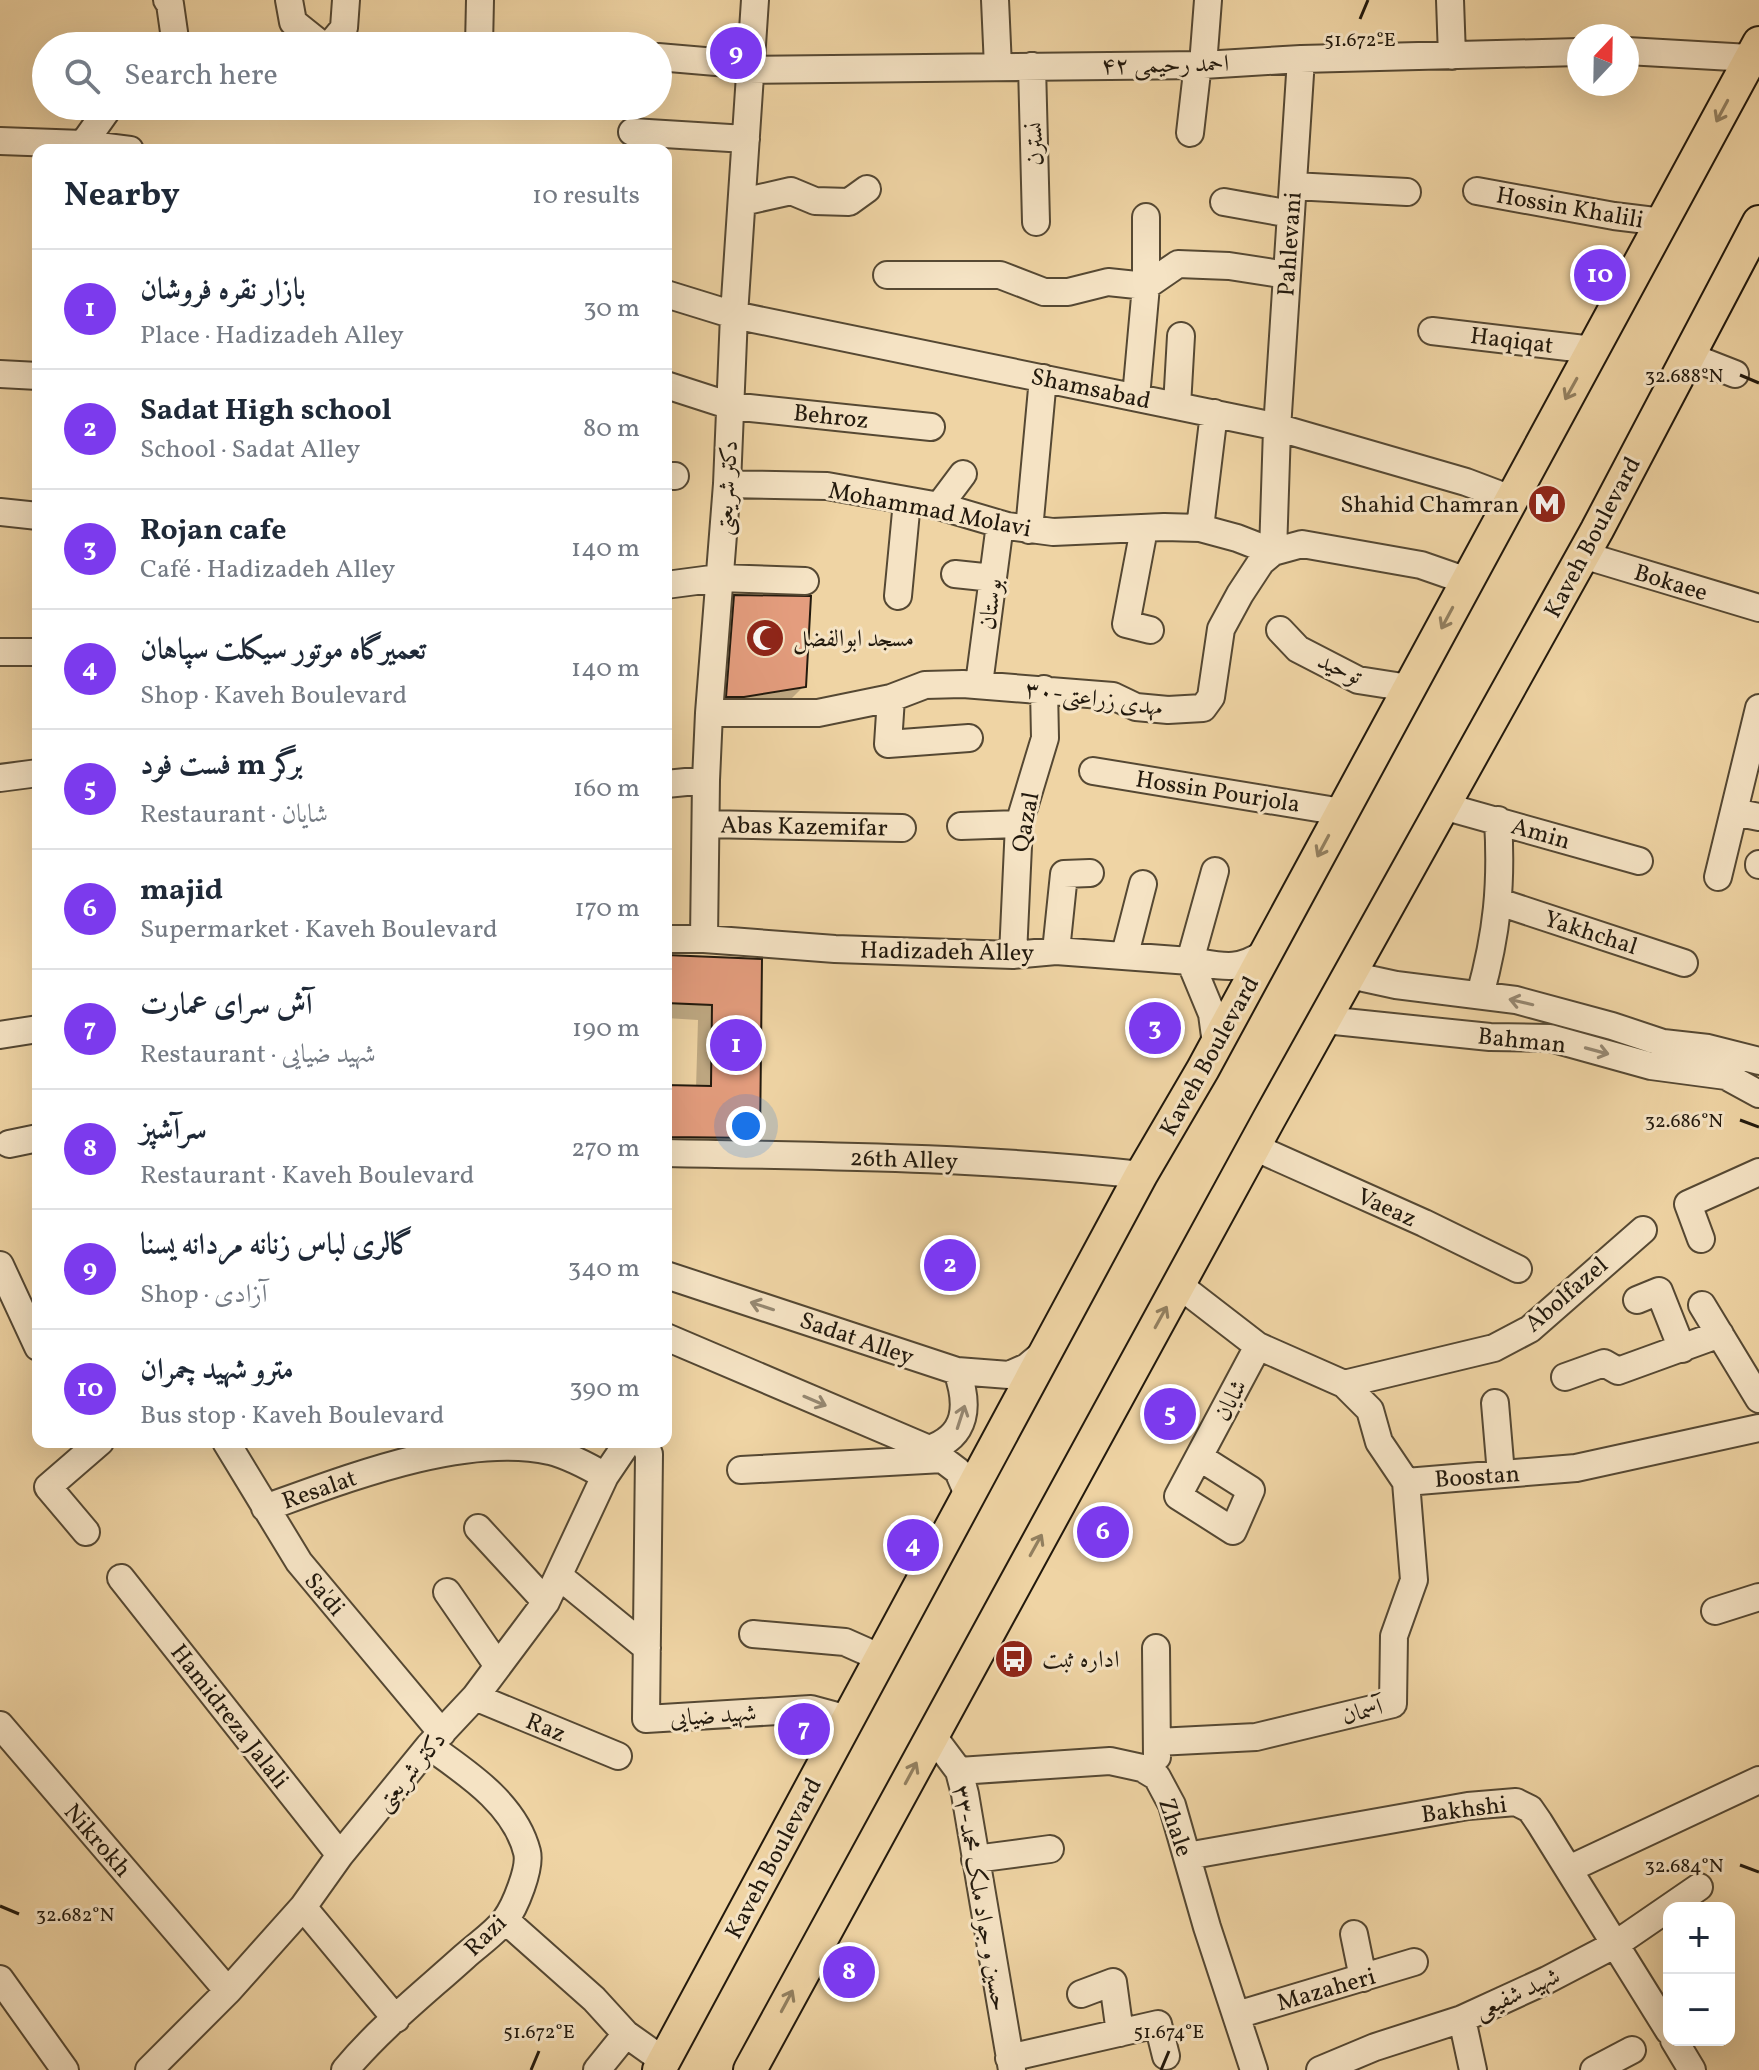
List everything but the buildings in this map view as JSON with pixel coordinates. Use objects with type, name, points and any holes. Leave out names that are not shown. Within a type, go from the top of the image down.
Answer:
[{"type":"main road","name":"Kaveh Boulevard","points":[[661,2066],[1141,1175],[1216,1044],[1755,50]]},
{"type":"main road","name":"Kaveh Boulevard","points":[[750,2070],[1254,1147],[1583,555],[1759,222]]},
{"type":"street","points":[[167,0],[174,32]]},
{"type":"street","points":[[289,0],[293,22],[306,32]]},
{"type":"street","points":[[341,32],[344,28],[346,0]]},
{"type":"street","points":[[479,32],[480,0]]},
{"type":"street","name":"دکتر شریعتی","points":[[704,939],[709,713],[727,484],[734,315],[755,0]]},
{"type":"street","points":[[995,0],[998,67]]},
{"type":"street","points":[[1190,133],[1197,72],[1203,65],[1208,0]]},
{"type":"street","points":[[1450,0],[1452,56]]},
{"type":"street","points":[[1639,51],[1755,50]]},
{"type":"street","name":"۴۲ احمد رحیمی","points":[[672,59],[751,68],[998,67],[1203,65],[1301,59],[1567,52]]},
{"type":"street","name":"Pahlevani","points":[[1273,552],[1277,429],[1301,59]]},
{"type":"street","name":"نسترن","points":[[1032,66],[1036,222]]},
{"type":"street","points":[[0,141],[83,144],[100,120]]},
{"type":"street","points":[[632,132],[746,139]]},
{"type":"street","points":[[1293,186],[1407,192]]},
{"type":"street","points":[[742,202],[791,191],[815,201],[849,202],[867,189]]},
{"type":"street","name":"Hossin Khalili","points":[[1477,191],[1663,222]]},
{"type":"street","points":[[1224,202],[1291,214]]},
{"type":"street","points":[[1136,397],[1146,286],[1146,217]]},
{"type":"street","points":[[887,275],[1000,275],[1044,292],[1068,292],[1108,282],[1146,286],[1178,264],[1229,266],[1287,275]]},
{"type":"street","name":"Shamsabad","points":[[672,296],[734,315],[1214,413],[1466,482],[1511,499]]},
{"type":"street","name":"Haqiqat","points":[[1432,331],[1593,350]]},
{"type":"street","points":[[1177,406],[1181,336]]},
{"type":"street","points":[[1689,356],[1735,374]]},
{"type":"street","points":[[0,374],[32,376]]},
{"type":"street","points":[[1029,530],[1043,378]]},
{"type":"street","name":"Behroz","points":[[672,387],[731,406],[931,427]]},
{"type":"street","points":[[1200,528],[1214,413]]},
{"type":"street","points":[[939,506],[963,474]]},
{"type":"street","name":"Mohammad Molavi","points":[[727,484],[827,486],[939,506],[1029,530],[1200,528],[1273,552]]},
{"type":"street","points":[[898,596],[907,501]]},
{"type":"street","points":[[0,512],[32,515]]},
{"type":"street","name":"بوستان","points":[[979,684],[1000,524]]},
{"type":"street","points":[[1144,529],[1126,624],[1150,630]]},
{"type":"street","points":[[1273,552],[1302,544],[1421,565],[1467,581]]},
{"type":"street","name":"۳۰-مهدی زراعتی","points":[[709,713],[818,713],[891,698],[925,685],[979,684],[1113,696],[1136,707],[1168,710],[1203,708],[1211,697],[1221,629],[1261,562],[1273,552]]},
{"type":"street","name":"Bokaee","points":[[1583,555],[1759,608]]},
{"type":"street","points":[[955,574],[993,578]]},
{"type":"street","points":[[672,584],[719,578],[805,581]]},
{"type":"street","name":"توحید","points":[[1280,630],[1298,649],[1358,680],[1409,688]]},
{"type":"street","points":[[0,652],[32,652]]},
{"type":"street","name":"Qazal","points":[[1013,955],[1019,824],[1045,738],[1044,689]]},
{"type":"street","points":[[891,698],[888,744],[969,738]]},
{"type":"street","points":[[1718,877],[1746,815],[1759,708]]},
{"type":"street","name":"Hossin Pourjola","points":[[1093,771],[1342,812]]},
{"type":"street","points":[[0,778],[32,774]]},
{"type":"street","points":[[672,783],[706,780]]},
{"type":"street","name":"Amin","points":[[1443,806],[1639,861]]},
{"type":"street","points":[[1480,995],[1494,946],[1499,902],[1498,820]]},
{"type":"street","name":"Abas Kazemifar","points":[[706,824],[902,828]]},
{"type":"street","points":[[961,826],[1019,824]]},
{"type":"street","points":[[1215,871],[1190,961],[1212,1014],[1216,1044]]},
{"type":"street","points":[[1056,951],[1064,874],[1090,873]]},
{"type":"street","points":[[1125,954],[1143,884]]},
{"type":"street","name":"Yakhchal","points":[[1499,902],[1684,963]]},
{"type":"street","points":[[672,939],[704,939]]},
{"type":"street","name":"Hadizadeh Alley","points":[[704,939],[835,949],[1013,955],[1056,951],[1125,954],[1233,967],[1249,964],[1265,953]]},
{"type":"street","name":"Bahman","points":[[1350,975],[1516,1000],[1663,1043],[1708,1048],[1759,1061]]},
{"type":"street","points":[[1407,1029],[1398,1012],[1398,1004],[1404,994],[1415,987]]},
{"type":"street","name":"Bahman","points":[[1325,1020],[1490,1037],[1550,1038],[1651,1066],[1726,1076],[1759,1094]]},
{"type":"street","points":[[0,1035],[32,1030]]},
{"type":"street","points":[[9,1144],[32,1139]]},
{"type":"street","name":"Vaeaz","points":[[1254,1147],[1518,1269]]},
{"type":"street","name":"26th Alley","points":[[672,1153],[906,1157],[1141,1175]]},
{"type":"street","points":[[1701,1239],[1688,1204],[1758,1176]]},
{"type":"street","name":"Abolfazel","points":[[1344,1384],[1494,1348],[1530,1329],[1643,1230]]},
{"type":"street","points":[[0,1265],[32,1334]]},
{"type":"street","name":"Sadat Alley","points":[[672,1277],[957,1371],[1009,1375],[1027,1367],[1046,1351]]},
{"type":"street","name":"Boostan","points":[[1179,1285],[1258,1346],[1344,1384],[1370,1410],[1379,1442],[1406,1482],[1576,1468],[1759,1428]]},
{"type":"street","points":[[1637,1300],[1659,1291],[1682,1349]]},
{"type":"street","points":[[1702,1305],[1759,1399]]},
{"type":"street","points":[[1565,1377],[1604,1363],[1618,1371],[1720,1334]]},
{"type":"street","points":[[672,1340],[936,1454],[958,1471],[969,1497]]},
{"type":"street","name":"شایان","points":[[1199,1457],[1251,1490],[1233,1531],[1178,1496],[1258,1346]]},
{"type":"street","points":[[741,1470],[936,1454],[957,1430],[965,1408],[965,1394],[957,1371]]},
{"type":"street","points":[[1495,1403],[1501,1474]]},
{"type":"street","points":[[86,1532],[48,1487],[93,1448]]},
{"type":"street","name":"Sa'di","points":[[230,1448],[299,1562],[436,1740]]},
{"type":"street","name":"Resalat","points":[[265,1508],[362,1473],[452,1452],[494,1448]]},
{"type":"street","name":"Resalat","points":[[527,1448],[552,1452],[605,1476]]},
{"type":"street","name":"دکتر شریعتی","points":[[149,2070],[228,1991],[303,1907],[340,1855],[475,1697],[546,1602],[605,1476],[624,1448]]},
{"type":"street","name":"شهید ضیایی","points":[[646,1448],[649,1454],[646,1719],[811,1709],[848,1719]]},
{"type":"street","name":"آسمان","points":[[1157,1742],[1256,1737],[1393,1704],[1394,1636],[1414,1580],[1406,1482]]},
{"type":"street","points":[[478,1528],[546,1602]]},
{"type":"street","points":[[559,1576],[647,1648]]},
{"type":"street","name":"Hamidreza Jalali","points":[[121,1578],[340,1855]]},
{"type":"street","points":[[447,1592],[498,1666]]},
{"type":"street","points":[[1715,1611],[1759,1597]]},
{"type":"street","points":[[753,1634],[845,1642],[881,1658]]},
{"type":"street","points":[[1156,1648],[1157,1777]]},
{"type":"street","name":"Raz","points":[[475,1697],[618,1756]]},
{"type":"street","name":"Nikrokh","points":[[0,1725],[228,1991]]},
{"type":"street","name":"۳۳-حسین و جواد ملک محمد","points":[[932,1735],[959,1771],[1011,2064]]},
{"type":"street","name":"Razi","points":[[345,2070],[374,2035],[396,2019],[505,1920],[519,1895],[528,1854],[514,1821],[436,1740]]},
{"type":"street","name":"Zhale","points":[[959,1771],[1110,1761],[1142,1768],[1157,1777],[1172,1805],[1207,1927],[1254,2070]]},
{"type":"street","points":[[1569,1869],[1759,1780]]},
{"type":"street","name":"Bakhshi","points":[[1187,1856],[1453,1808],[1516,1802],[1530,1809],[1663,2021]]},
{"type":"street","points":[[975,1859],[1050,1849]]},
{"type":"street","name":"شهید شفیعی","points":[[1320,2070],[1375,2047],[1462,2019],[1616,1944],[1699,1887]]},
{"type":"street","points":[[303,1907],[396,2019]]},
{"type":"street","points":[[505,1920],[594,1999],[661,2066]]},
{"type":"street","points":[[1354,1934],[1363,1978]]},
{"type":"street","name":"Mazaheri","points":[[1237,2015],[1414,1962]]},
{"type":"street","points":[[0,1979],[65,2070]]},
{"type":"street","points":[[1081,1994],[1113,1982],[1120,2033]]},
{"type":"street","points":[[1462,2019],[1473,2070]]},
{"type":"street","points":[[1011,2064],[1158,2024],[1166,2056]]},
{"type":"street","points":[[597,2070],[626,2034]]},
{"type":"street","points":[[1678,2046],[1692,2070]]},
{"type":"street","points":[[1594,2070],[1632,2050]]},
{"type":"place","name":"گالری لباس زنانه مردانه یسنا","points":[[736,53]]},
{"type":"place","name":"مترو شهید چمران","points":[[1600,275]]},
{"type":"place","name":"Shahid Chamran","points":[[1547,504]]},
{"type":"place","name":"مسجد ابوالفضل","points":[[765,638]]},
{"type":"place","name":"Rojan cafe","points":[[1155,1028]]},
{"type":"place","name":"بازار نقره فروشان","points":[[736,1045]]},
{"type":"place","name":"Sadat High school","points":[[950,1265]]},
{"type":"place","name":"فست فود m برگر","points":[[1170,1414]]},
{"type":"place","name":"majid","points":[[1103,1532]]},
{"type":"place","name":"تعمیرگاه موتور سیکلت سپاهان","points":[[913,1545]]},
{"type":"place","name":"اداره ثبت","points":[[1014,1659]]},
{"type":"place","name":"آش سرای عمارت","points":[[804,1729]]},
{"type":"place","name":"سرآشپز","points":[[849,1972]]}]
